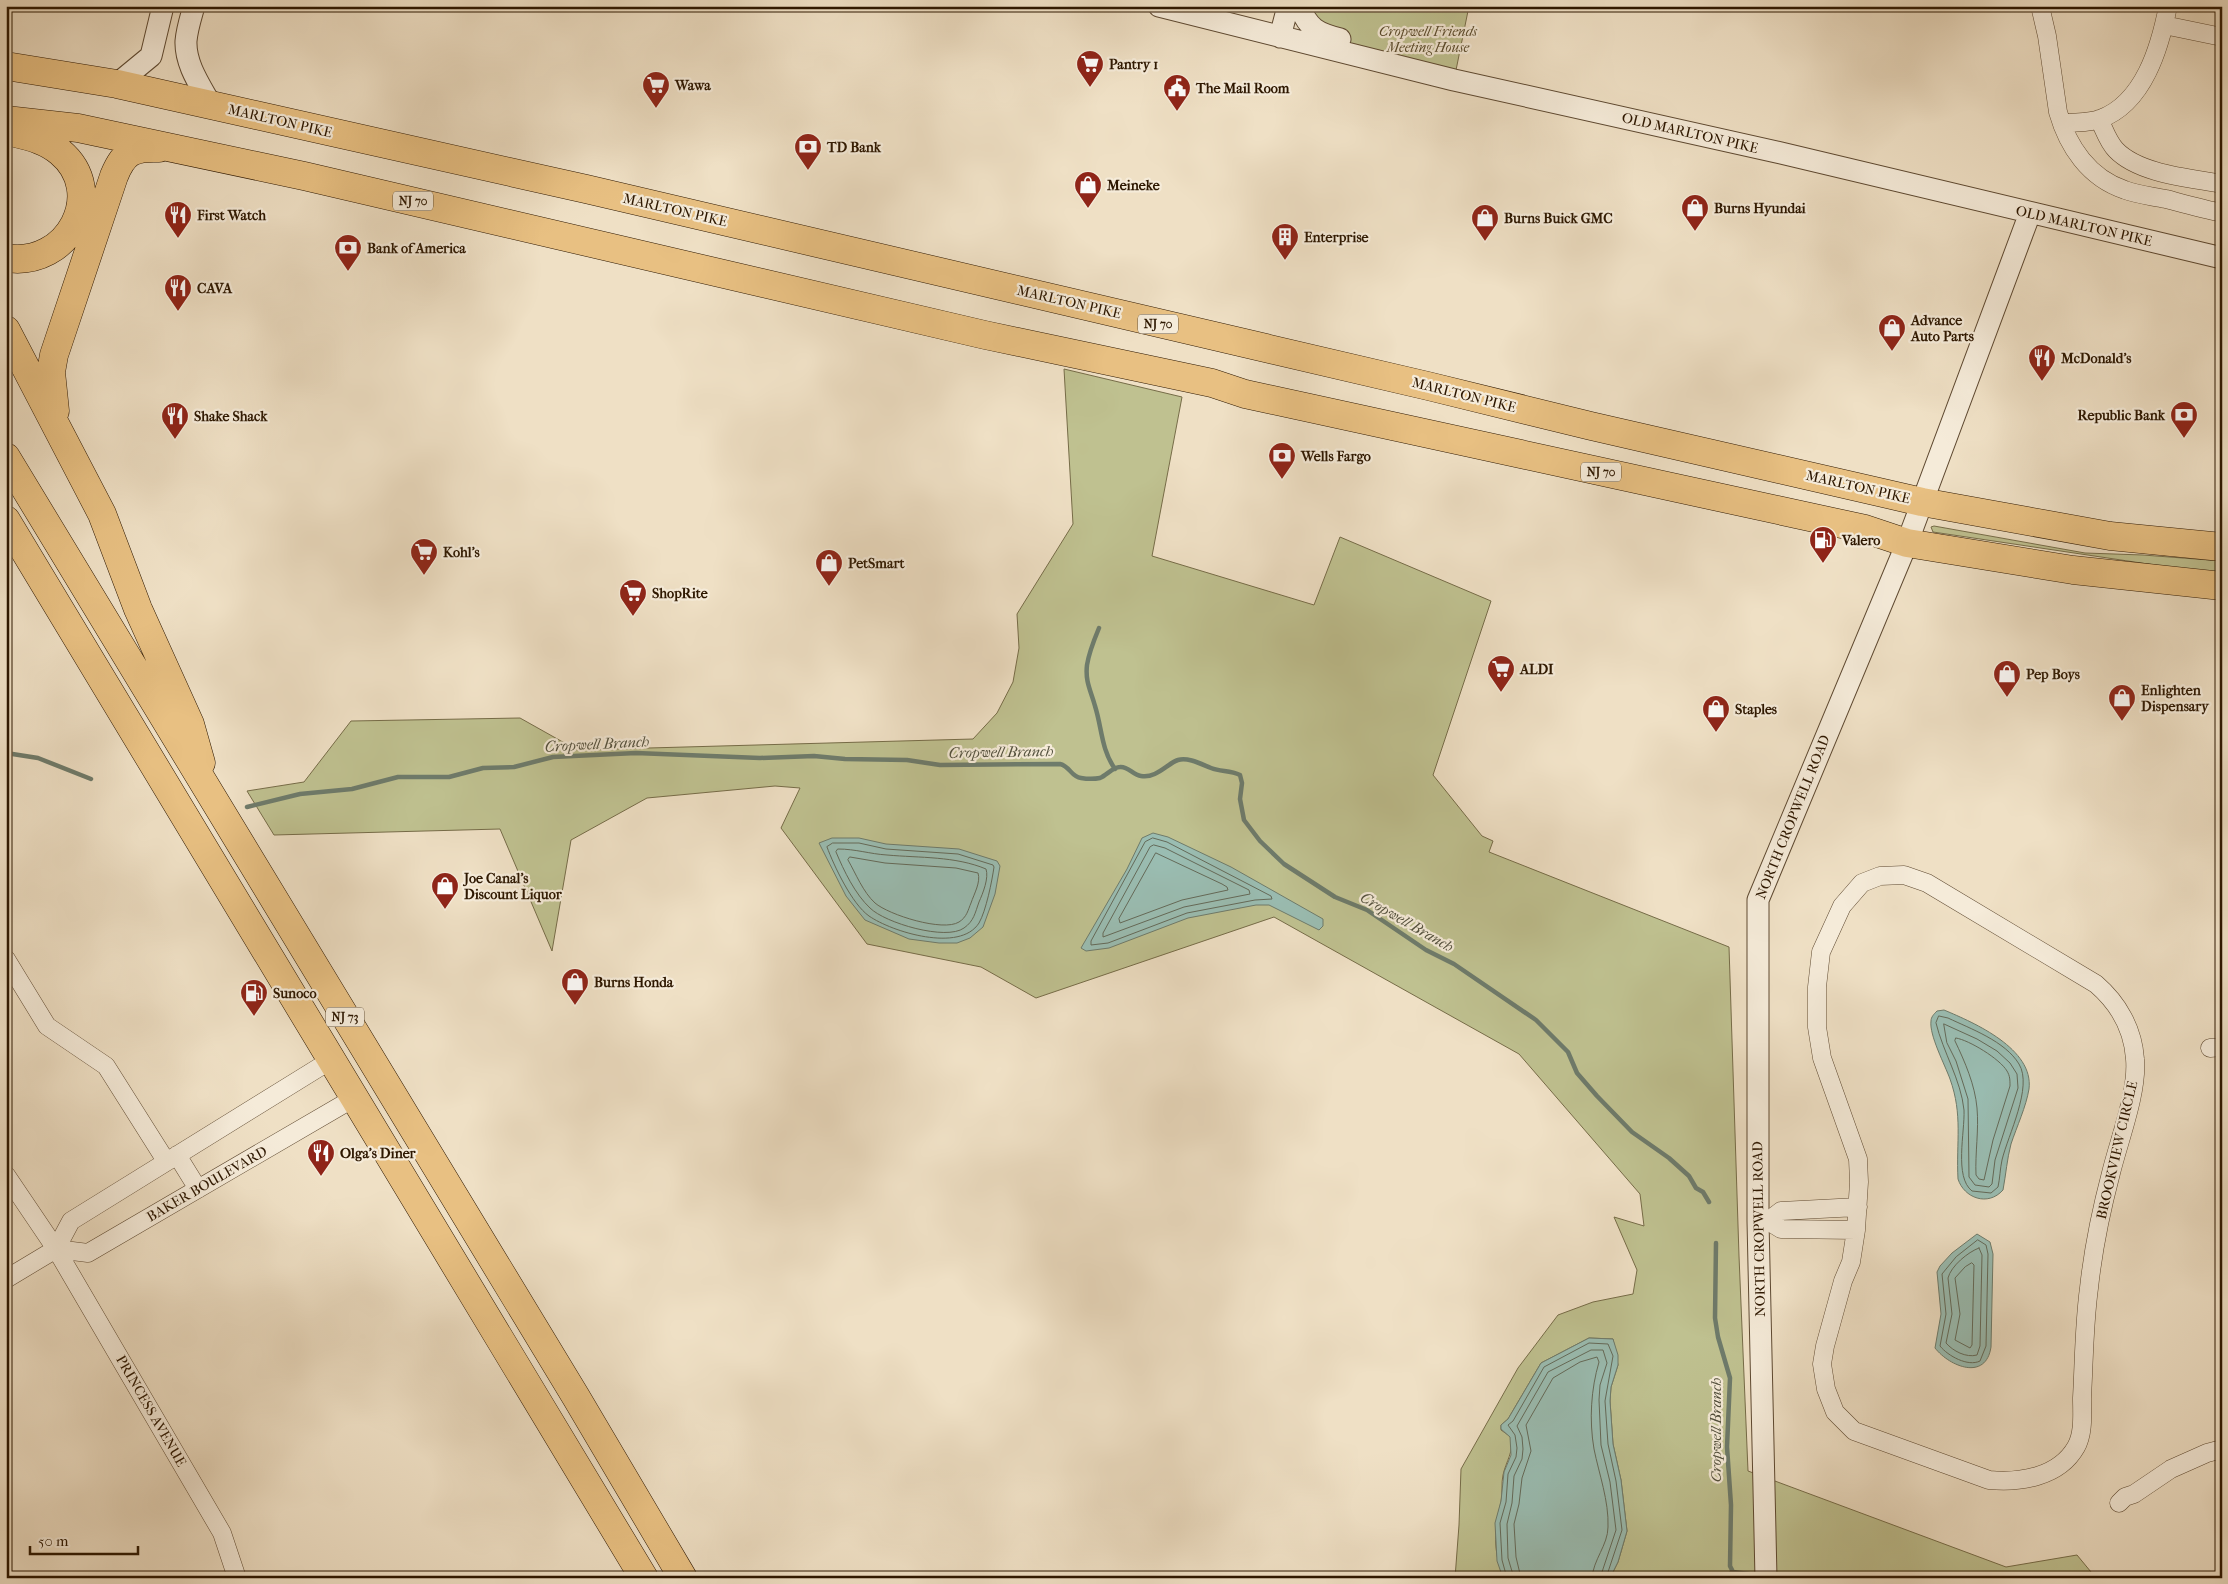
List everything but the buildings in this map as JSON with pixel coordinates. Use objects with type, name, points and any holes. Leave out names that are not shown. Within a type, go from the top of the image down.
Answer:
[{"type":"highway","name":"MARLTON PIKE","points":[[6,66],[116,84],[586,189],[1591,426],[1922,502],[2110,536],[2222,547]]},
{"type":"highway","name":"NJ 70","points":[[6,120],[78,128],[304,176],[985,335],[1212,383],[1245,394],[1397,426],[1507,453],[1865,529],[1907,543],[2073,570],[2222,586]]},
{"type":"highway","points":[[6,131],[49,144],[62,154],[72,166],[79,182],[81,198],[79,214],[72,229],[62,242],[49,252],[34,258],[17,260],[6,258]]},
{"type":"highway","points":[[58,430],[52,397],[51,372],[54,355],[114,176],[125,157],[140,147],[176,149]]},
{"type":"highway","points":[[6,330],[102,514],[138,609],[190,724],[210,796]]},
{"type":"highway","name":"NJ 73","points":[[6,457],[683,1578]]},
{"type":"highway","name":"NJ 73","points":[[6,520],[644,1578]]},
{"type":"highway","points":[[6,530],[38,572]]},
{"type":"highway","points":[[331,1060],[352,1065],[362,1075],[425,1179],[437,1188],[448,1187]]},
{"type":"street","points":[[116,84],[151,56],[163,6]]},
{"type":"street","points":[[194,6],[186,40],[186,54],[211,105]]},
{"type":"street","name":"OLD MARLTON PIKE","points":[[1159,6],[1454,80],[1781,153],[2222,258]]},
{"type":"street","points":[[1280,37],[1288,6]]},
{"type":"street","points":[[1299,6],[1314,30],[1346,41],[1348,43],[1348,54]]},
{"type":"street","points":[[2040,6],[2062,124],[2078,157],[2090,170],[2106,181],[2125,190],[2222,213]]},
{"type":"street","points":[[2062,124],[2099,119],[2112,113],[2134,93],[2149,70],[2164,25],[2168,6]]},
{"type":"street","points":[[2164,25],[2222,37]]},
{"type":"street","points":[[2099,119],[2114,149],[2126,158],[2157,171],[2222,184]]},
{"type":"street","name":"NORTH CROPWELL ROAD","points":[[1766,1578],[1758,900],[1907,543],[2030,213]]},
{"type":"street","name":"BROOKVIEW CIRCLE","points":[[1904,875],[1927,883],[2096,984],[2110,996],[2132,1036],[2135,1082],[2103,1206],[2087,1308],[2081,1427],[2077,1445],[2067,1460],[2030,1479],[2009,1482],[1989,1480],[1854,1431],[1835,1412],[1826,1389],[1822,1364],[1825,1346],[1843,1281],[1851,1262],[1858,1207],[1858,1159],[1822,1058],[1817,1027],[1817,987],[1821,952],[1842,906],[1862,884],[1880,876],[1904,875]]},
{"type":"street","points":[[6,959],[47,1026],[106,1066],[172,1158],[198,1189]]},
{"type":"street","points":[[6,1279],[56,1249],[71,1221],[331,1060]]},
{"type":"street","name":"BAKER BOULEVARD","points":[[56,1249],[88,1253],[354,1098]]},
{"type":"street","name":"PRINCESS AVENUE","points":[[6,1174],[56,1249],[222,1533],[237,1578]]},
{"type":"street","points":[[1763,1221],[1781,1210],[1858,1207]]},
{"type":"street","points":[[1763,1221],[1781,1229],[1856,1230]]},
{"type":"street","points":[[2119,1503],[2125,1497],[2134,1494],[2171,1468],[2222,1449]]},
{"type":"green space","name":"Cropwell Friends Meeting House","points":[[1299,6],[1469,6],[1454,80],[1353,56]]},
{"type":"green space","points":[[1064,369],[1182,397],[1152,556],[1314,605],[1340,537],[1491,601],[1433,775],[1482,836],[1493,841],[1489,852],[1729,947],[1748,1471],[2006,1567],[2077,1555],[2096,1578],[1610,1578],[1618,1562],[1627,1531],[1621,1480],[1613,1444],[1610,1401],[1611,1387],[1618,1365],[1613,1339],[1589,1338],[1541,1363],[1508,1419],[1501,1425],[1501,1430],[1511,1437],[1512,1442],[1511,1452],[1502,1478],[1502,1499],[1496,1531],[1497,1558],[1503,1578],[1455,1578],[1461,1469],[1518,1368],[1558,1315],[1593,1302],[1633,1294],[1637,1270],[1614,1217],[1644,1226],[1640,1194],[1519,1054],[1274,917],[1036,998],[981,967],[867,944],[781,828],[800,788],[775,786],[647,798],[571,840],[552,951],[500,829],[274,835],[247,791],[304,782],[351,721],[520,718],[577,750],[973,739],[997,713],[1013,682],[1019,648],[1017,614],[1073,524]]},
{"type":"green space","points":[[1931,527],[2085,553],[2222,561],[2222,573],[2195,571],[1933,532]]},
{"type":"water","points":[[1153,833],[1168,837],[1231,867],[1323,919],[1323,926],[1319,930],[1269,905],[1256,905],[1188,918],[1109,948],[1086,951],[1081,948],[1127,869],[1142,838]]},
{"type":"water","points":[[832,838],[859,838],[886,844],[959,849],[997,861],[1000,866],[995,894],[983,927],[970,938],[957,943],[939,943],[909,939],[865,920],[846,896],[819,843]]},
{"type":"water","points":[[1944,1010],[1971,1022],[2000,1039],[2022,1062],[2028,1075],[2028,1096],[2008,1155],[2003,1190],[1990,1198],[1977,1198],[1971,1195],[1965,1191],[1958,1179],[1958,1117],[1954,1092],[1931,1027],[1931,1020],[1934,1014],[1937,1011]]},
{"type":"water","points":[[1977,1234],[1990,1242],[1993,1254],[1991,1347],[1988,1358],[1982,1364],[1975,1367],[1967,1367],[1949,1361],[1935,1348],[1941,1314],[1937,1272],[1952,1253]]},
{"type":"water","points":[[1589,1338],[1613,1339],[1618,1355],[1618,1365],[1611,1387],[1610,1401],[1613,1444],[1621,1480],[1627,1531],[1618,1562],[1610,1578],[1503,1578],[1497,1561],[1495,1523],[1501,1501],[1504,1472],[1511,1455],[1510,1437],[1501,1429],[1501,1425],[1508,1419],[1541,1363]]},
{"type":"waterway","points":[[1099,628],[1089,655],[1087,676],[1104,746],[1115,769]]},
{"type":"waterway","name":"Cropwell Branch","points":[[6,753],[38,758],[91,779]]},
{"type":"waterway","name":"Cropwell Branch","points":[[247,807],[300,794],[352,789],[398,777],[449,777],[483,768],[514,767],[553,757],[636,753],[760,758],[814,756],[845,759],[907,760],[940,765],[1060,764],[1078,777],[1091,779],[1100,778],[1115,768],[1120,767],[1126,768],[1138,775],[1152,775],[1178,760],[1190,760],[1240,775],[1242,783],[1240,799],[1244,820],[1260,841],[1284,864],[1335,897],[1367,910],[1426,950],[1454,964],[1536,1020],[1568,1052],[1577,1073],[1597,1096],[1632,1132],[1669,1158],[1689,1176],[1696,1188],[1703,1192],[1709,1202]]},
{"type":"waterway","name":"Cropwell Branch","points":[[1716,1243],[1715,1318],[1718,1337],[1730,1378],[1727,1447],[1731,1505],[1730,1566],[1733,1572]]},
{"type":"waterway","name":"Cropwell Branch","points":[[1733,1572],[1749,1574]]},
{"type":"waterway","points":[[1723,1578],[1733,1572]]},
{"type":"waterway","name":"Cropwell Branch","points":[[1775,1575],[1795,1578]]},
{"type":"place","name":"Pantry 1","points":[[1090,88]]},
{"type":"place","name":"Wawa","points":[[656,109]]},
{"type":"place","name":"The Mail Room","points":[[1177,112]]},
{"type":"place","name":"TD Bank","points":[[808,171]]},
{"type":"place","name":"Meineke","points":[[1088,209]]},
{"type":"place","name":"Burns Hyundai","points":[[1695,232]]},
{"type":"place","name":"First Watch","points":[[178,239]]},
{"type":"place","name":"Burns Buick GMC","points":[[1485,242]]},
{"type":"place","name":"Enterprise","points":[[1285,261]]},
{"type":"place","name":"Bank of America","points":[[348,272]]},
{"type":"place","name":"CAVA","points":[[178,312]]},
{"type":"place","name":"Advance Auto Parts","points":[[1892,352]]},
{"type":"place","name":"McDonald's","points":[[2042,382]]},
{"type":"place","name":"Republic Bank","points":[[2184,439]]},
{"type":"place","name":"Shake Shack","points":[[175,440]]},
{"type":"place","name":"Wells Fargo","points":[[1282,480]]},
{"type":"place","name":"Valero","points":[[1823,564]]},
{"type":"place","name":"Kohl's","points":[[424,576]]},
{"type":"place","name":"PetSmart","points":[[829,587]]},
{"type":"place","name":"ShopRite","points":[[633,617]]},
{"type":"place","name":"ALDI","points":[[1501,693]]},
{"type":"place","name":"Pep Boys","points":[[2007,698]]},
{"type":"place","name":"Enlighten Dispensary","points":[[2122,722]]},
{"type":"place","name":"Staples","points":[[1716,733]]},
{"type":"place","name":"Joe Canal's Discount Liquor","points":[[445,910]]},
{"type":"place","name":"Burns Honda","points":[[575,1006]]},
{"type":"place","name":"Sunoco","points":[[254,1017]]},
{"type":"place","name":"Olga's Diner","points":[[321,1177]]}]
